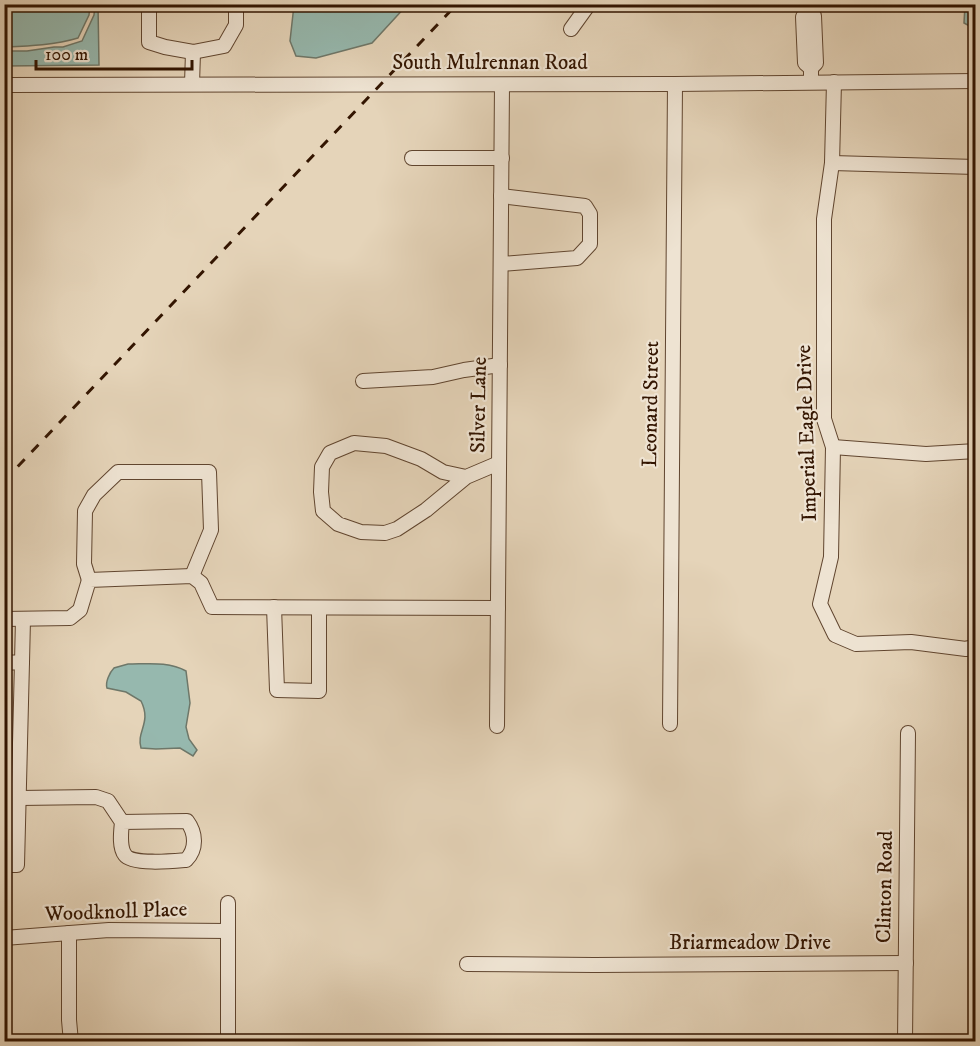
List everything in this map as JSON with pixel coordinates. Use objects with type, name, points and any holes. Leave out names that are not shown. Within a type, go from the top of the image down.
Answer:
[{"type":"street","points":[[149,4],[149,42],[193,52],[224,46],[236,25],[236,4]]},
{"type":"street","points":[[571,28],[589,4]]},
{"type":"street","points":[[807,7],[814,16],[816,63],[811,75]]},
{"type":"street","points":[[192,84],[193,52]]},
{"type":"street","name":"South Mulrennan Road","points":[[4,85],[675,84],[811,75],[834,82],[975,81]]},
{"type":"street","name":"Imperial Eagle Drive","points":[[834,82],[832,163],[824,219],[824,419],[833,447],[831,557],[820,604],[835,635],[856,644],[911,642],[966,649],[975,646]]},
{"type":"street","name":"Leonard Street","points":[[670,724],[675,84]]},
{"type":"street","name":"Silver Lane","points":[[497,726],[502,85]]},
{"type":"street","points":[[412,158],[502,158]]},
{"type":"street","points":[[832,163],[975,167]]},
{"type":"street","points":[[501,196],[585,206],[590,214],[590,244],[577,258],[501,264]]},
{"type":"street","points":[[363,381],[433,377],[500,365]]},
{"type":"street","points":[[466,477],[442,472],[421,459],[386,446],[354,443],[330,453],[322,467],[321,492],[324,511],[338,524],[361,532],[385,532],[397,529],[426,510],[466,477],[499,463]]},
{"type":"street","points":[[833,447],[926,453],[975,451]]},
{"type":"street","points":[[4,619],[70,618],[80,610],[89,580],[84,564],[85,511],[94,495],[118,472],[209,472],[211,530],[192,576]]},
{"type":"street","points":[[89,580],[192,576],[201,583],[212,607],[498,608]]},
{"type":"street","points":[[274,608],[277,690],[319,691],[319,608]]},
{"type":"street","points":[[4,865],[17,865],[23,619]]},
{"type":"street","points":[[4,663],[22,662]]},
{"type":"street","name":"Clinton Road","points":[[905,1041],[908,733]]},
{"type":"street","points":[[19,798],[96,797],[108,801],[122,822],[123,852],[129,859],[139,861],[186,860],[193,852],[193,829],[188,821],[122,822]]},
{"type":"street","points":[[228,903],[228,1041]]},
{"type":"street","name":"Woodknoll Place","points":[[4,938],[109,930],[228,931]]},
{"type":"street","points":[[69,933],[71,1041]]},
{"type":"street","name":"Briarmeadow Drive","points":[[467,964],[906,963]]},
{"type":"water","points":[[294,4],[407,5],[372,43],[316,58],[296,56],[290,41]]},
{"type":"water","points":[[4,5],[90,5],[89,15],[78,38],[51,44],[5,47]]},
{"type":"water","points":[[95,5],[98,5],[99,65],[5,66],[5,51],[63,47],[82,41],[94,15]]},
{"type":"water","points":[[965,5],[975,5],[975,29],[964,23]]},
{"type":"water","points":[[128,664],[165,664],[186,671],[190,703],[186,727],[189,739],[197,750],[193,756],[180,748],[141,748],[140,737],[145,715],[141,701],[126,692],[107,688],[108,677],[114,668]]},
{"type":"railway","points":[[4,481],[457,4]]}]
